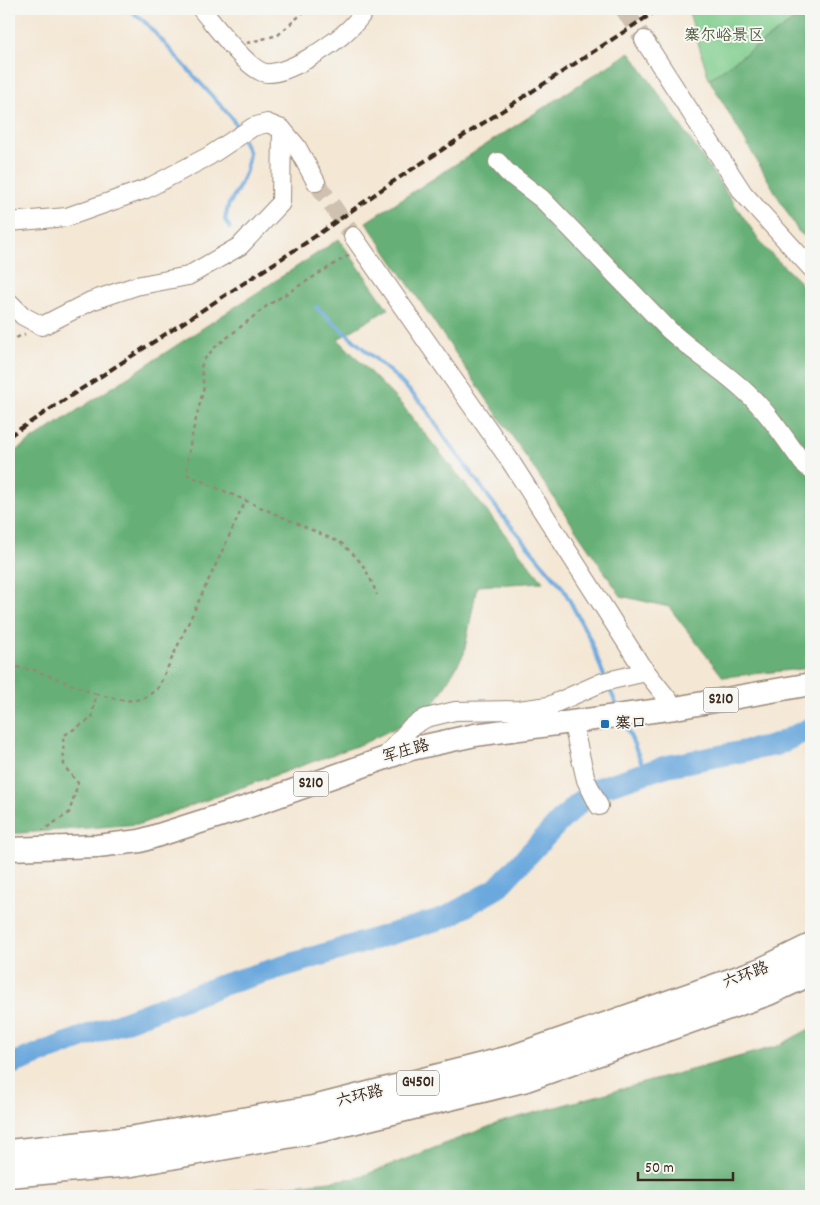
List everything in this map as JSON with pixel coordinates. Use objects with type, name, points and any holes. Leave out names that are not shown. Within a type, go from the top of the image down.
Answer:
[{"type":"highway","name":"六环路","points":[[9,1153],[128,1140],[313,1109],[514,1058],[762,971],[811,947]]},
{"type":"highway","name":"六环路","points":[[9,1174],[132,1163],[320,1129],[513,1081],[768,992],[811,972]]},
{"type":"main road","name":"军庄路","points":[[9,849],[97,846],[140,841],[244,808],[411,749],[475,735],[622,716],[811,685]]},
{"type":"street","points":[[201,9],[247,61],[263,72],[280,71],[330,46],[351,28],[366,9]]},
{"type":"street","points":[[644,40],[743,193],[811,268]]},
{"type":"street","points":[[9,222],[67,217],[146,189],[209,156],[253,127],[267,123],[282,130],[297,148],[316,182]]},
{"type":"street","points":[[9,302],[23,316],[42,326],[91,300],[136,286],[188,276],[240,246],[281,203],[282,130]]},
{"type":"street","points":[[498,162],[507,172],[542,199],[688,348],[753,398],[811,470]]},
{"type":"street","points":[[357,242],[509,459],[646,672],[674,708]]},
{"type":"street","points":[[384,758],[411,727],[426,718],[455,712],[518,710],[549,706],[603,682],[646,672]]},
{"type":"street","points":[[572,721],[586,780],[599,806]]},
{"type":"path","points":[[233,46],[278,35],[307,9]]},
{"type":"path","points":[[357,242],[268,304],[214,348],[203,361],[201,368],[204,387],[190,439],[187,465],[188,475],[245,502],[341,543],[367,571],[377,595]]},
{"type":"path","points":[[9,668],[34,670],[96,694],[122,700],[147,698],[158,688],[245,502]]},
{"type":"path","points":[[34,848],[34,836],[69,813],[78,784],[64,766],[63,736],[92,718],[96,694]]},
{"type":"green space","name":"寨尔峪景区","points":[[688,9],[810,9],[709,79]]},
{"type":"green space","points":[[811,9],[811,242],[798,231],[709,79]]},
{"type":"green space","points":[[630,52],[764,247],[811,293],[811,668],[723,677],[669,607],[621,596],[366,222]]},
{"type":"green space","points":[[339,239],[388,309],[338,339],[402,405],[543,582],[477,586],[464,654],[430,711],[362,744],[140,824],[9,834],[9,455]]},
{"type":"green space","points":[[811,1028],[811,1196],[194,1196],[357,1178],[501,1122],[778,1046]]},
{"type":"waterway","points":[[129,9],[146,23],[232,118],[239,132]]},
{"type":"waterway","points":[[230,228],[225,220],[228,206],[246,171],[249,153],[243,140]]},
{"type":"waterway","points":[[316,307],[397,378],[425,407],[445,438],[501,514],[563,588],[590,639],[604,676]]},
{"type":"waterway","points":[[608,685],[618,708]]},
{"type":"waterway","points":[[624,721],[646,773]]},
{"type":"waterway","points":[[9,1065],[222,985],[447,917],[497,888],[560,821],[593,790],[667,766],[776,745],[811,728]]},
{"type":"tunnel","points":[[624,9],[644,40]]},
{"type":"tunnel","points":[[316,182],[353,236]]},
{"type":"railway","points":[[9,436],[307,242],[391,183],[659,9]]},
{"type":"place","name":"寨口","points":[[605,724]]}]
